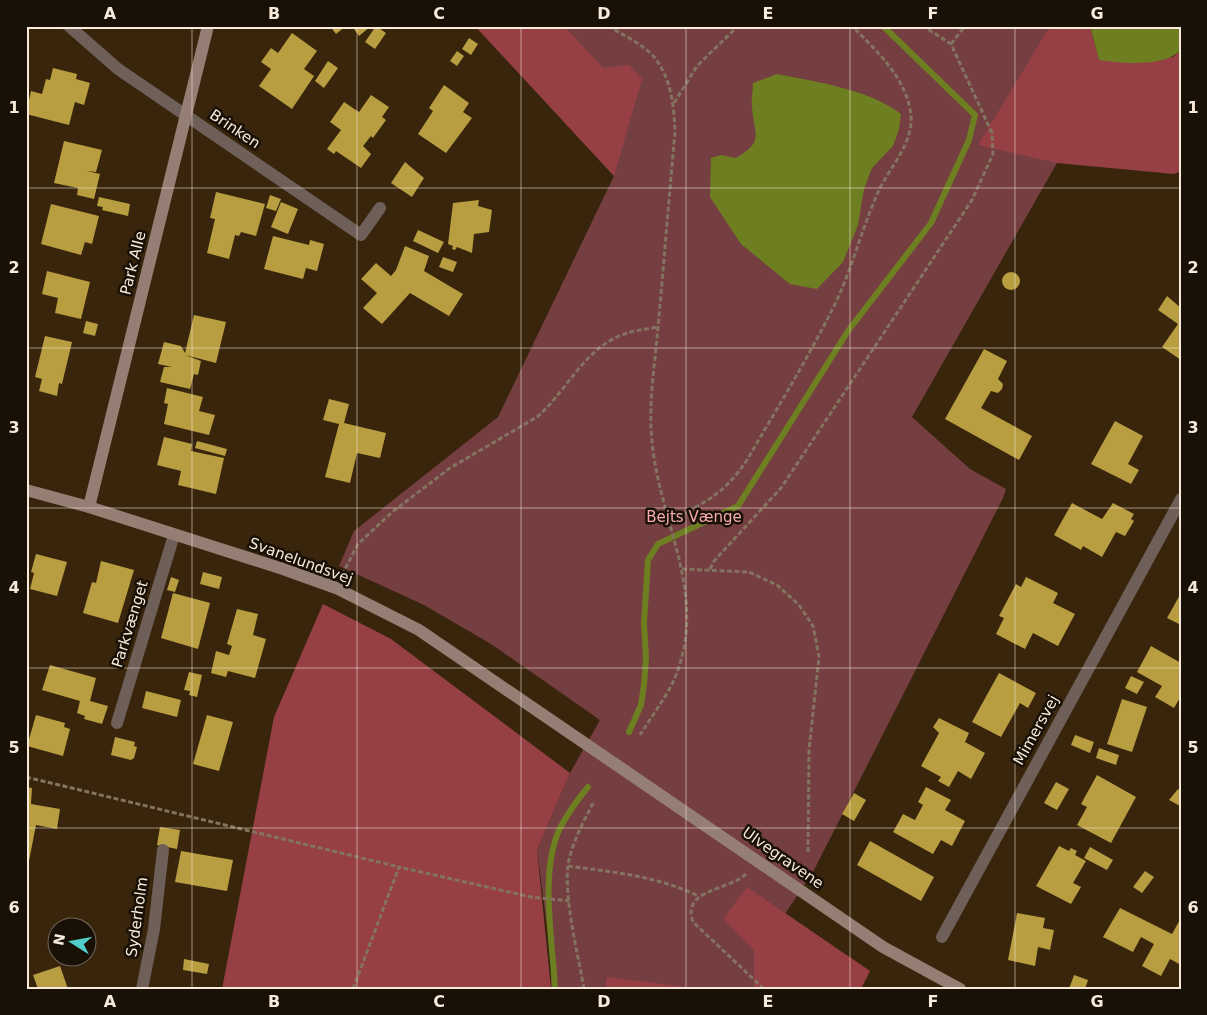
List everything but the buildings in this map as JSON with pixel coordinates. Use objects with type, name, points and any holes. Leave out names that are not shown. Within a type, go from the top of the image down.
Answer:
[{"type":"street","name":"Brinken","points":[[69,26],[118,69],[361,235],[380,208]]},
{"type":"street","name":"Park Alle","points":[[89,507],[208,26]]},
{"type":"street","name":"Svanelundsvej","points":[[26,490],[89,507],[283,569],[336,588],[419,630],[591,746]]},
{"type":"street","name":"Mimersvej","points":[[942,937],[1181,499]]},
{"type":"street","name":"Parkvænget","points":[[117,722],[174,535]]},
{"type":"street","name":"Ulvegravene","points":[[591,746],[883,947],[960,989]]},
{"type":"street","name":"Syderholm","points":[[142,989],[154,929],[163,850]]},
{"type":"path","points":[[608,26],[654,57],[666,79],[674,103],[675,132],[658,327],[652,440],[668,520],[678,550],[688,611],[684,649],[673,681],[640,735]]},
{"type":"path","points":[[674,103],[697,66],[738,26]]},
{"type":"path","points":[[668,520],[703,504],[721,492],[734,479],[747,460],[833,308],[880,189],[907,142],[911,118],[908,102],[901,85],[882,56],[852,26]]},
{"type":"path","points":[[710,570],[714,562],[781,488],[972,200],[986,173],[993,154],[992,133],[951,44],[923,26]]},
{"type":"path","points":[[951,44],[964,26]]},
{"type":"path","points":[[336,588],[358,544],[391,513],[450,468],[537,417],[550,406],[588,358],[614,338],[658,327]]},
{"type":"path","points":[[682,569],[749,572],[777,585],[799,605],[813,626],[819,657],[809,750],[808,852]]},
{"type":"path","points":[[26,777],[399,867],[531,897],[570,901]]},
{"type":"path","points":[[584,989],[570,901],[568,866],[576,838],[594,801]]},
{"type":"path","points":[[756,860],[747,872],[735,882],[698,896],[690,908],[693,922],[764,989]]},
{"type":"path","points":[[568,866],[621,873],[668,883],[698,896]]},
{"type":"path","points":[[353,989],[399,867]]},
{"type":"green space","name":"Bejts Vænge","points":[[475,26],[1052,26],[1057,163],[912,417],[970,469],[1006,489],[814,870],[785,914],[786,989],[551,989],[551,957],[537,850],[570,773],[600,720],[491,644],[424,605],[339,566],[354,531],[498,417],[614,176]]},
{"type":"shaded area","points":[[475,26],[564,26],[603,68],[629,65],[642,79],[614,176]]},
{"type":"shaded area","points":[[1050,26],[1090,26],[1099,60],[1173,57],[1181,50],[1181,171],[1174,174],[1057,163],[978,145]]},
{"type":"shaded area","points":[[1090,26],[1181,26],[1181,50],[1164,60],[1153,62],[1130,63],[1099,60]]},
{"type":"shaded area","points":[[777,74],[858,92],[888,105],[901,114],[899,129],[893,146],[872,168],[864,189],[858,225],[843,262],[817,289],[790,284],[741,244],[710,197],[711,158],[721,155],[736,158],[751,147],[756,137],[752,104],[753,83]]},
{"type":"shaded area","points":[[323,604],[391,639],[570,773],[537,850],[551,989],[222,989],[274,717]]},
{"type":"shaded area","points":[[747,887],[870,971],[861,989],[754,989],[754,951],[723,919]]},
{"type":"shaded area","points":[[607,977],[702,989],[605,989]]},
{"type":"waterway","points":[[629,732],[641,705],[644,685],[646,658],[644,623],[648,560],[658,544],[738,506],[848,331],[931,223],[969,140],[975,115],[883,26]]},
{"type":"waterway","points":[[555,989],[549,907],[550,865],[560,828],[573,806],[588,787]]}]
